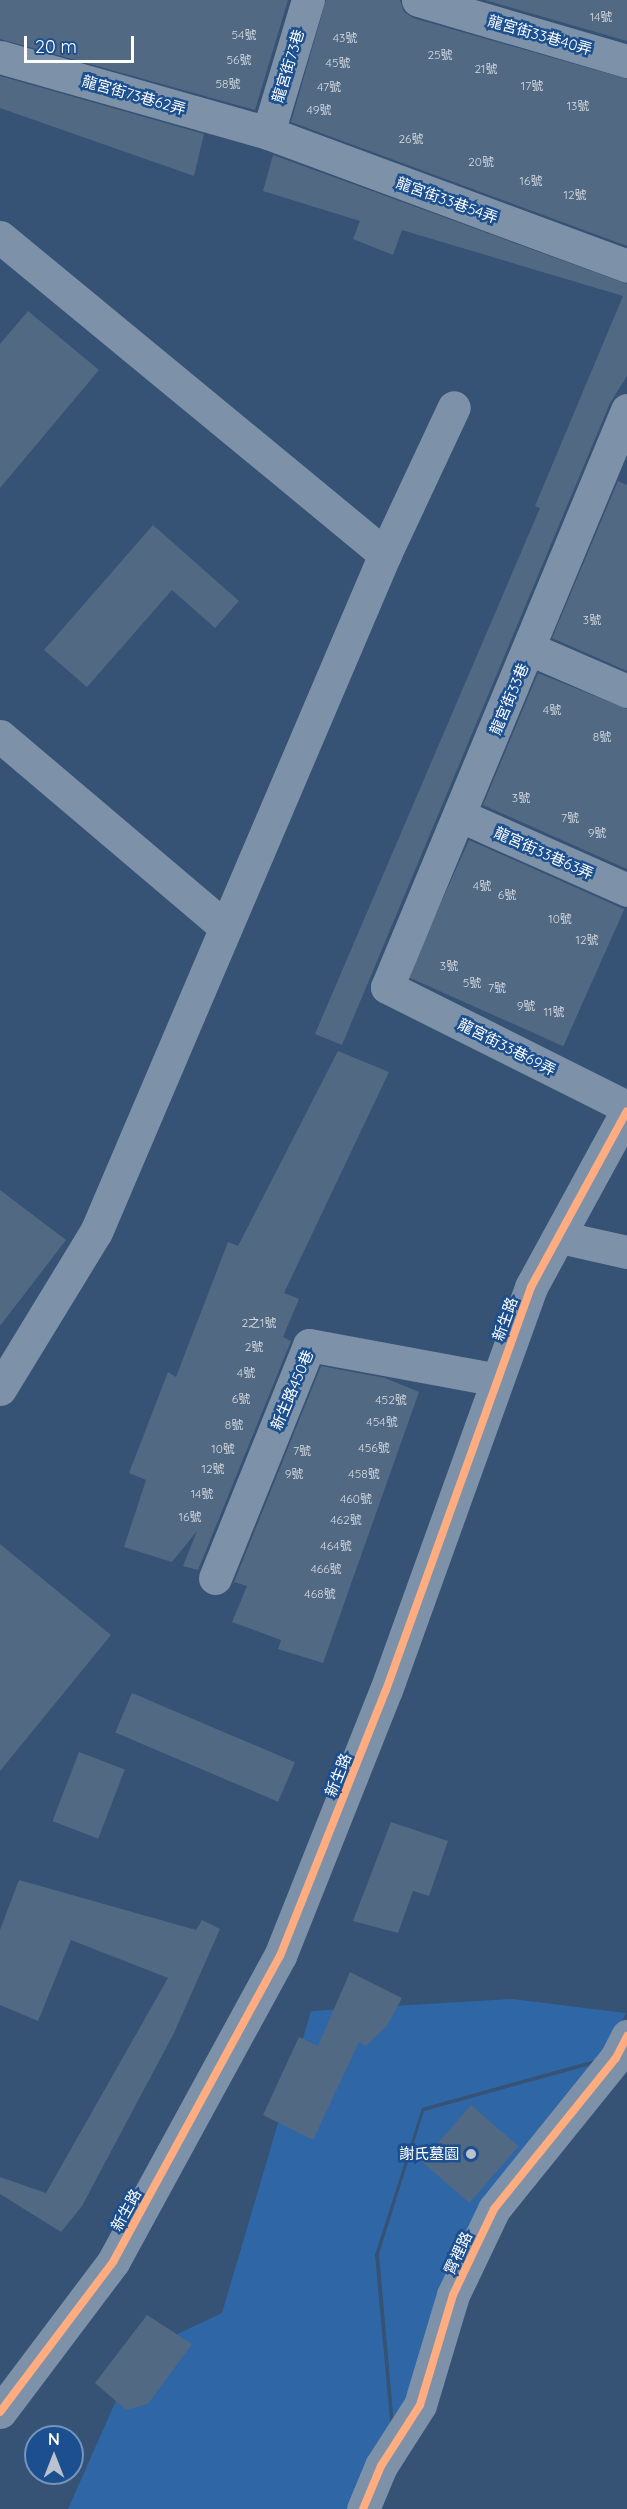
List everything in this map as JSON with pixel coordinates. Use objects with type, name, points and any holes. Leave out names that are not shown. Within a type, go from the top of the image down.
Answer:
[{"type":"street","name":"龍宮街73巷","points":[[268,133],[308,0]]},
{"type":"street","name":"龍宮街33巷40弄","points":[[418,0],[627,61]]},
{"type":"street","name":"龍宮街73巷62弄","points":[[0,57],[268,133]]},
{"type":"street","name":"龍宮街33巷54弄","points":[[268,133],[627,266]]},
{"type":"street","points":[[0,237],[385,554]]},
{"type":"street","points":[[0,1389],[96,1232],[385,554],[454,407]]},
{"type":"street","name":"龍宮街33巷","points":[[387,987],[530,649],[617,464],[627,410]]},
{"type":"street","points":[[530,649],[627,691]]},
{"type":"street","points":[[0,736],[225,927]]},
{"type":"street","name":"龍宮街33巷63弄","points":[[461,816],[627,890]]},
{"type":"street","name":"龍宮街33巷69弄","points":[[387,987],[627,1109]]},
{"type":"street","name":"新生路","points":[[0,2412],[113,2262],[280,1956],[386,1690],[531,1287],[627,1109]]},
{"type":"street","points":[[560,1237],[627,1252]]},
{"type":"street","name":"新生路450巷","points":[[215,1578],[309,1345],[497,1380]]},
{"type":"street","name":"霄裡路","points":[[363,2509],[381,2466],[420,2405],[453,2295],[494,2209],[616,2058],[627,2036]]},
{"type":"shaded area","points":[[512,1999],[626,2013],[602,2058],[422,2108],[375,2255],[391,2430],[349,2509],[68,2509],[79,2485],[84,2485],[84,2473],[137,2353],[222,2313],[311,2011]]},
{"type":"shaded area","points":[[605,2061],[480,2213],[394,2426],[379,2254],[424,2111]]},
{"type":"building","points":[[0,0],[288,0],[255,110],[0,39]]},
{"type":"building","points":[[326,0],[400,0],[404,12],[413,18],[627,79],[627,246],[291,122]]},
{"type":"building","points":[[485,0],[627,0],[627,41]]},
{"type":"building","points":[[0,76],[204,134],[194,176],[0,108]]},
{"type":"building","points":[[273,155],[627,284],[627,376],[610,403],[342,1045],[315,1034],[540,508],[535,506],[623,296],[402,230],[393,255],[353,239],[360,221],[263,191]]},
{"type":"building","points":[[28,311],[99,370],[0,488],[0,344]]},
{"type":"building","points":[[618,481],[627,485],[627,671],[552,638]]},
{"type":"building","points":[[153,525],[239,601],[215,628],[172,590],[87,687],[44,650]]},
{"type":"building","points":[[538,673],[627,709],[627,869],[483,805]]},
{"type":"building","points":[[469,840],[624,909],[563,1046],[408,977]]},
{"type":"building","points":[[338,1051],[389,1072],[284,1293],[299,1299],[283,1337],[291,1341],[198,1570],[183,1566],[197,1531],[172,1562],[124,1547],[146,1480],[129,1473],[168,1372],[176,1377],[228,1242],[238,1246]]},
{"type":"building","points":[[0,1190],[66,1240],[0,1326]]},
{"type":"building","points":[[321,1366],[385,1378],[419,1392],[323,1663],[278,1649],[281,1640],[232,1622],[247,1586],[234,1582]]},
{"type":"building","points":[[0,1544],[111,1635],[0,1771]]},
{"type":"building","points":[[132,1693],[295,1762],[278,1802],[115,1733]]},
{"type":"building","points":[[79,1752],[125,1770],[98,1839],[52,1821]]},
{"type":"building","points":[[391,1822],[448,1841],[429,1896],[413,1891],[398,1933],[353,1921]]},
{"type":"building","points":[[19,1880],[196,1930],[202,1920],[220,1929],[174,2033],[82,2206],[61,2232],[0,2194],[0,2177],[46,2193],[168,1978],[71,1940],[38,2021],[0,2005],[0,1930]]},
{"type":"building","points":[[350,1972],[402,1998],[387,2026],[366,2046],[359,2042],[313,2140],[263,2115],[299,2037],[318,2046]]},
{"type":"building","name":"謝氏墓園","points":[[471,2105],[519,2146],[469,2203],[422,2162]]},
{"type":"building","points":[[147,2315],[192,2344],[148,2404],[126,2410],[95,2383]]},
{"type":"cycle path","points":[[0,2412],[113,2262],[280,1956],[386,1690],[531,1287],[627,1111]]},
{"type":"cycle path","points":[[363,2509],[381,2466],[420,2405],[453,2295],[494,2209],[616,2058],[627,2036]]},
{"type":"place","name":"謝氏墓園","points":[[471,2154]]}]
